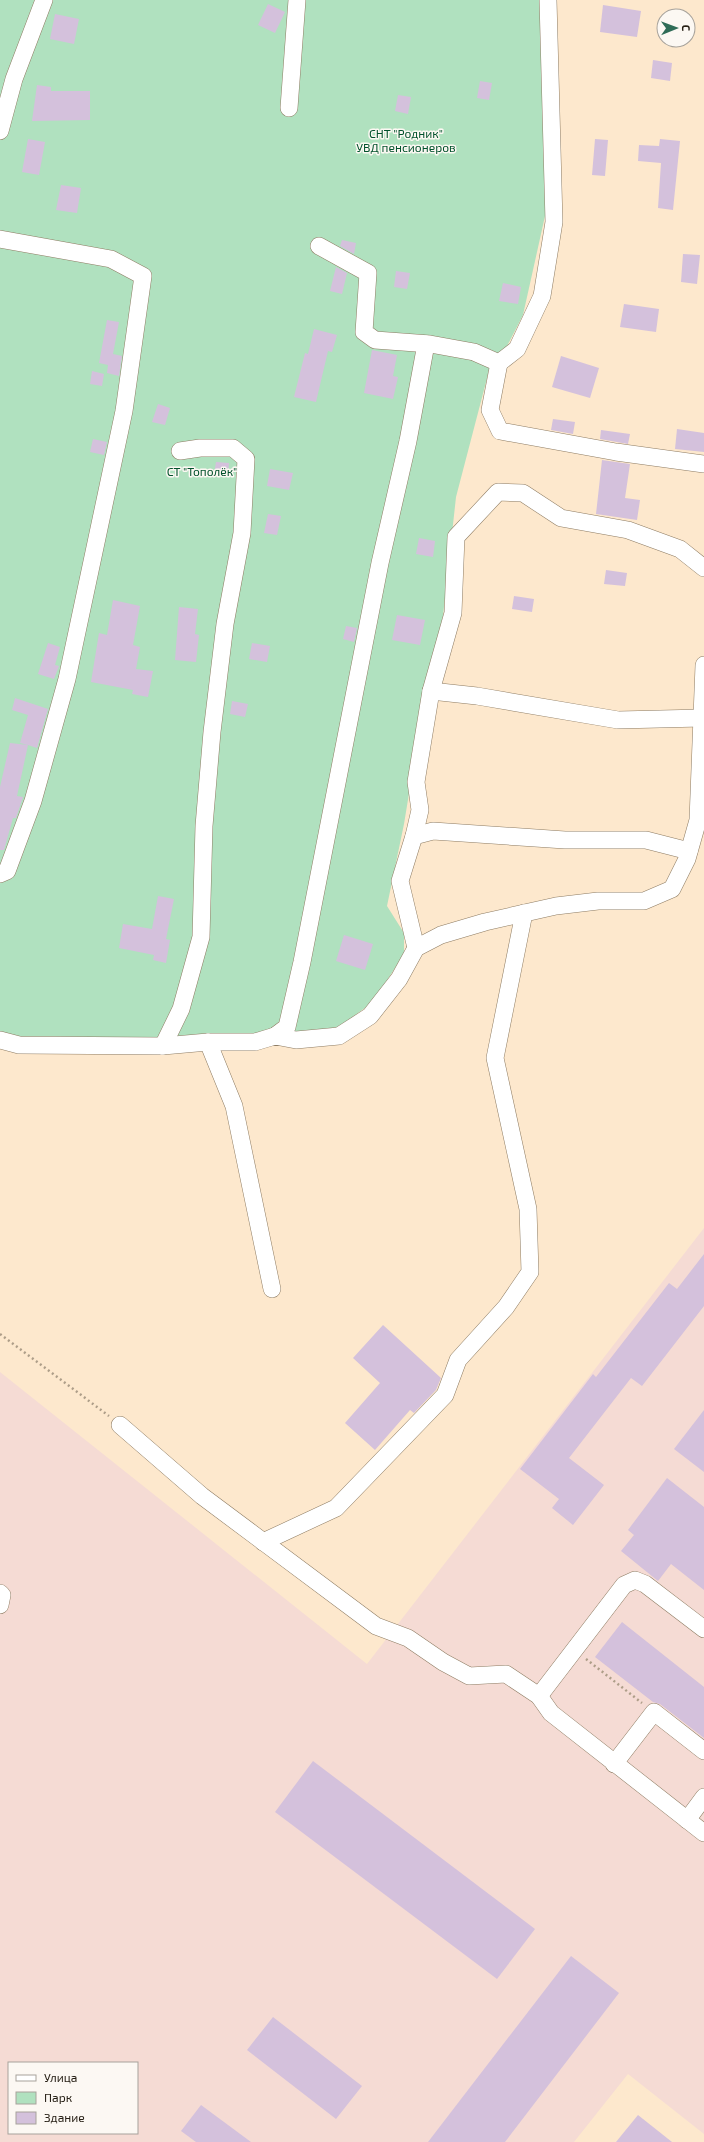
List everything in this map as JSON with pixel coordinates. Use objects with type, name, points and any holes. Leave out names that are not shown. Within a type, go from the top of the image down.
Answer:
[{"type":"street","points":[[0,131],[14,79],[44,0]]},
{"type":"street","points":[[289,108],[297,0]]},
{"type":"street","points":[[548,0],[554,222],[542,296],[517,349],[499,363],[490,410],[500,431],[616,452],[704,464]]},
{"type":"street","points":[[0,240],[111,259],[143,276],[124,411],[67,679],[33,801],[6,871],[0,874]]},
{"type":"street","points":[[319,246],[368,272],[364,332],[375,340],[426,344],[474,352],[499,363]]},
{"type":"street","points":[[0,1040],[20,1045],[163,1046],[208,1042],[255,1042],[275,1036],[287,1027],[302,962],[380,563],[408,441],[426,344]]},
{"type":"street","points":[[163,1046],[181,1009],[201,937],[204,826],[212,732],[225,624],[242,533],[246,459],[233,448],[200,448],[180,451]]},
{"type":"street","points":[[416,948],[400,881],[414,836],[420,810],[416,782],[431,691],[453,613],[456,537],[498,492],[523,493],[561,518],[628,530],[680,549],[704,568]]},
{"type":"street","points":[[275,1036],[296,1040],[339,1036],[370,1016],[399,979],[416,948],[441,935],[556,906],[598,901],[644,901],[672,889],[689,851],[698,820],[704,665]]},
{"type":"street","points":[[431,691],[477,696],[618,720],[703,712]]},
{"type":"street","points":[[414,836],[433,831],[565,840],[646,840],[689,851]]},
{"type":"street","points":[[263,1542],[336,1508],[445,1395],[458,1360],[506,1307],[530,1272],[528,1209],[495,1058],[524,913]]},
{"type":"street","points":[[208,1042],[234,1106],[272,1289]]},
{"type":"street","points":[[120,1425],[202,1496],[376,1626],[408,1638],[443,1662],[469,1676],[506,1674],[539,1696],[551,1713],[614,1764],[704,1833]]},
{"type":"street","points":[[539,1696],[624,1585],[635,1580],[645,1584],[704,1629]]},
{"type":"street","points":[[0,1593],[2,1595],[0,1605]]},
{"type":"street","points":[[614,1764],[654,1712],[704,1751]]},
{"type":"street","points":[[687,1820],[704,1797]]},
{"type":"path","points":[[0,1334],[120,1425]]},
{"type":"path","points":[[574,1649],[654,1712]]},
{"type":"shaded area","points":[[704,1228],[704,2134],[628,2074],[574,2142],[0,2142],[0,1372],[367,1664]]},
{"type":"green space","points":[[0,0],[541,0],[545,130],[545,216],[523,315],[505,350],[491,363],[456,497],[443,616],[425,696],[404,824],[387,906],[404,933],[404,954],[373,1002],[339,1027],[293,1034],[246,1037],[37,1042],[0,1036]]},
{"type":"building","points":[[268,4],[285,12],[275,33],[258,25]]},
{"type":"building","points":[[603,5],[641,11],[637,37],[600,32]]},
{"type":"building","points":[[55,14],[79,19],[74,44],[50,39]]},
{"type":"building","points":[[653,60],[672,63],[670,81],[651,78]]},
{"type":"building","points":[[480,81],[492,83],[489,100],[477,98]]},
{"type":"building","points":[[37,85],[51,87],[51,91],[90,91],[90,120],[32,121]]},
{"type":"building","points":[[398,95],[411,97],[408,114],[395,111]]},
{"type":"building","points":[[28,139],[45,142],[39,175],[22,172]]},
{"type":"building","points":[[595,139],[608,140],[605,176],[592,175]]},
{"type":"building","points":[[660,139],[680,141],[673,210],[658,208],[661,163],[638,161],[639,145],[659,146]]},
{"type":"building","points":[[61,185],[81,188],[77,213],[56,210]]},
{"type":"building","points":[[342,240],[356,243],[354,254],[340,246]]},
{"type":"building","points":[[683,254],[700,255],[697,284],[681,282]]},
{"type":"building","points":[[336,267],[347,273],[342,294],[330,291]]},
{"type":"building","points":[[396,271],[410,273],[407,289],[394,287]]},
{"type":"building","points":[[503,283],[521,287],[518,304],[499,301]]},
{"type":"building","points":[[624,304],[659,309],[656,332],[620,327]]},
{"type":"building","points":[[107,320],[119,322],[113,354],[122,356],[119,376],[107,373],[108,365],[99,363]]},
{"type":"building","points":[[314,329],[337,335],[332,352],[328,351],[316,402],[294,397],[305,353],[308,354]]},
{"type":"building","points":[[372,350],[397,355],[393,376],[398,377],[393,399],[364,393]]},
{"type":"building","points":[[561,356],[599,368],[590,398],[552,387]]},
{"type":"building","points":[[92,371],[104,374],[102,386],[90,384]]},
{"type":"building","points":[[158,404],[170,408],[165,425],[152,422]]},
{"type":"building","points":[[553,419],[575,422],[573,434],[551,430]]},
{"type":"building","points":[[677,429],[704,433],[704,452],[675,449]]},
{"type":"building","points":[[601,430],[630,434],[628,444],[600,439]]},
{"type":"building","points":[[93,439],[107,442],[104,455],[90,452]]},
{"type":"building","points":[[602,460],[630,464],[625,498],[640,500],[637,520],[596,514]]},
{"type":"building","points":[[216,462],[229,463],[228,475],[214,474]]},
{"type":"building","points":[[270,469],[293,473],[289,490],[267,486]]},
{"type":"building","points":[[268,514],[281,516],[277,535],[264,533]]},
{"type":"building","points":[[419,538],[435,541],[433,557],[416,554]]},
{"type":"building","points":[[606,570],[627,573],[625,586],[604,584]]},
{"type":"building","points":[[514,596],[534,599],[532,612],[512,609]]},
{"type":"building","points":[[113,600],[140,606],[133,645],[140,647],[136,669],[153,671],[148,697],[132,694],[133,690],[91,682],[99,633],[107,635]]},
{"type":"building","points":[[179,607],[198,609],[195,634],[199,635],[196,662],[175,660]]},
{"type":"building","points":[[397,615],[425,620],[420,645],[392,640]]},
{"type":"building","points":[[346,626],[357,628],[354,642],[343,639]]},
{"type":"building","points":[[48,643],[60,647],[55,665],[59,666],[54,679],[38,674]]},
{"type":"building","points":[[252,643],[270,646],[267,662],[249,659]]},
{"type":"building","points":[[15,698],[48,709],[37,748],[20,743],[28,715],[12,710]]},
{"type":"building","points":[[232,701],[248,704],[245,717],[230,714]]},
{"type":"building","points":[[10,743],[28,745],[17,796],[23,797],[16,818],[13,818],[4,850],[0,850],[0,787]]},
{"type":"building","points":[[158,896],[174,899],[166,939],[170,940],[166,963],[153,960],[154,955],[119,948],[123,924],[152,929]]},
{"type":"building","points":[[344,935],[373,944],[365,970],[336,961]]},
{"type":"building","points":[[704,1254],[704,1306],[642,1386],[631,1378],[569,1458],[604,1485],[573,1525],[552,1508],[559,1499],[520,1469],[593,1374],[596,1377],[669,1283],[677,1289]]},
{"type":"building","points":[[383,1325],[441,1378],[436,1390],[414,1413],[410,1410],[375,1450],[345,1423],[380,1383],[353,1358]]},
{"type":"building","points":[[704,1410],[704,1472],[674,1449]]},
{"type":"building","points":[[667,1478],[704,1507],[704,1590],[671,1564],[658,1581],[621,1551],[634,1535],[628,1530]]},
{"type":"building","points":[[622,1622],[704,1687],[704,1738],[660,1704],[653,1702],[595,1657]]},
{"type":"building","points":[[313,1761],[535,1929],[497,1979],[275,1812]]},
{"type":"building","points":[[571,1956],[619,1993],[505,2142],[428,2142]]},
{"type":"building","points":[[273,2017],[362,2086],[336,2119],[247,2050]]},
{"type":"building","points":[[201,2105],[251,2142],[196,2142],[181,2131]]},
{"type":"building","points":[[638,2115],[672,2142],[616,2142]]},
{"type":"park label","name":"СНТ \"Родник\" УВД пенсионеров","points":[[406,140]]},
{"type":"park label","name":"СТ \"Тополёк\"","points":[[202,471]]}]
